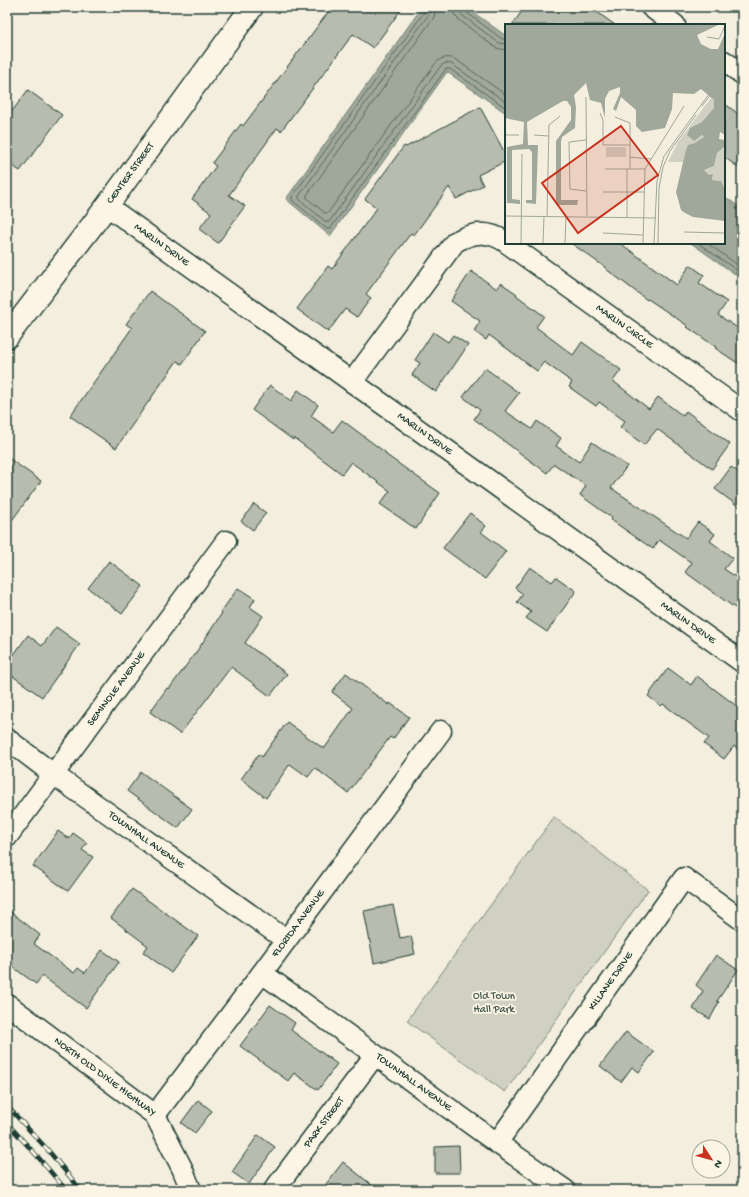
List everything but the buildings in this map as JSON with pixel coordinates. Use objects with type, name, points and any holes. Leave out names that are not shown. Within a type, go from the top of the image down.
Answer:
[{"type":"street","name":"CENTER STREET","points":[[7,338],[107,206],[252,7]]},
{"type":"street","points":[[651,7],[674,24]]},
{"type":"street","points":[[725,61],[742,74]]},
{"type":"street","name":"MARLIN DRIVE","points":[[107,206],[742,662]]},
{"type":"street","name":"MARLIN CIRCLE","points":[[352,382],[454,242],[466,235],[479,233],[492,235],[505,242]]},
{"type":"street","name":"MARLIN CIRCLE","points":[[507,244],[742,411]]},
{"type":"street","name":"SEMINOLE AVENUE","points":[[7,836],[226,541]]},
{"type":"street","name":"FLORIDA AVENUE","points":[[154,1115],[262,974],[441,731]]},
{"type":"street","name":"TOWNHALL AVENUE","points":[[7,739],[53,774],[286,940]]},
{"type":"street","name":"KILLANE DRIVE","points":[[497,1143],[684,878],[742,920]]},
{"type":"street","name":"TOWNHALL AVENUE","points":[[262,974],[497,1143],[565,1190]]},
{"type":"street","name":"NORTH OLD DIXIE HIGHWAY","points":[[7,1004],[154,1115],[182,1168],[191,1190]]},
{"type":"street","name":"PARK STREET","points":[[274,1190],[375,1055]]},
{"type":"green space","name":"Old Town Hall Park","points":[[554,817],[648,890],[505,1092],[407,1021]]},
{"type":"water","points":[[422,7],[466,7],[505,35],[505,112],[447,72],[330,236],[286,199]]},
{"type":"water","points":[[725,197],[742,209],[742,279],[692,244],[725,244]]},
{"type":"railway","points":[[7,1106],[47,1149],[81,1190]]},
{"type":"railway","points":[[7,1123],[66,1190]]}]
